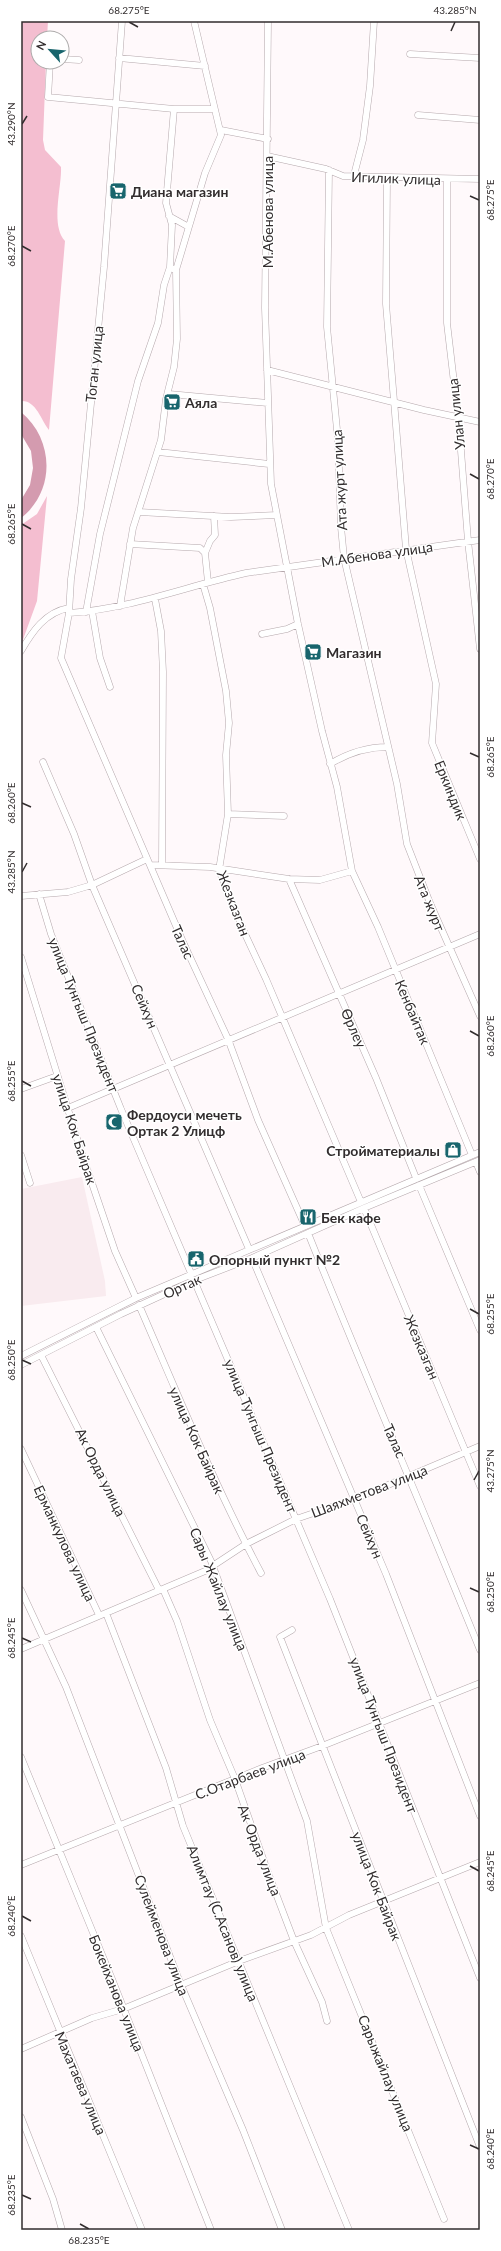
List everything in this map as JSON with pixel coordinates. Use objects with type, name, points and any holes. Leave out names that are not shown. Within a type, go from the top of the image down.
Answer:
[{"type":"street","name":"Тоган улица","points":[[61,658],[69,610],[104,268],[122,21]]},
{"type":"street","points":[[110,687],[100,658],[89,612],[93,566],[138,381],[158,323],[164,285],[173,269],[212,154],[221,135],[221,130],[213,109],[205,66],[194,21]]},
{"type":"street","name":"М.Абенова улица","points":[[268,21],[268,140],[265,308],[269,464],[287,567]]},
{"type":"street","points":[[354,175],[363,140],[370,86],[374,21]]},
{"type":"street","points":[[410,54],[480,58]]},
{"type":"street","points":[[119,58],[205,66]]},
{"type":"street","points":[[70,59],[80,60]]},
{"type":"street","points":[[50,70],[48,96],[174,109],[213,109]]},
{"type":"street","points":[[120,606],[130,544],[158,452],[166,399],[169,394],[177,339],[172,225],[168,216],[166,203],[174,109]]},
{"type":"street","points":[[418,115],[480,120]]},
{"type":"street","points":[[221,130],[268,140]]},
{"type":"street","name":"Игилик улица","points":[[267,156],[329,170],[343,176],[354,175],[387,178],[480,179]]},
{"type":"street","name":"Ата журт улица","points":[[329,170],[327,326],[338,440],[341,527],[344,558],[397,784]]},
{"type":"street","points":[[387,178],[386,304],[406,549]]},
{"type":"street","name":"Улан улица","points":[[448,179],[447,323],[458,418],[468,542],[480,649]]},
{"type":"street","points":[[168,216],[187,226]]},
{"type":"street","points":[[267,370],[458,418],[480,422]]},
{"type":"street","points":[[169,394],[268,403]]},
{"type":"street","points":[[158,452],[269,464]]},
{"type":"street","points":[[139,512],[214,516],[277,515]]},
{"type":"street","points":[[130,544],[200,548],[205,553],[210,541],[215,535],[214,516]]},
{"type":"street","name":"М.Абенова улица","points":[[69,610],[89,612],[120,606],[155,599],[205,583],[287,567],[406,549],[480,540]]},
{"type":"street","name":"Еркиндик","points":[[406,549],[436,684],[432,743],[480,860]]},
{"type":"street","name":"Жезказган","points":[[205,553],[205,583],[226,691],[229,722],[226,755],[228,814],[220,870],[361,1202]]},
{"type":"street","name":"Кенбайтак","points":[[287,567],[352,871],[378,927],[472,1155]]},
{"type":"street","points":[[155,599],[161,631],[163,672],[162,865]]},
{"type":"street","points":[[21,651],[36,627],[58,611],[69,610]]},
{"type":"street","points":[[262,634],[287,629],[298,624]]},
{"type":"street","name":"Талас","points":[[61,658],[148,862],[228,1039],[258,1120],[305,1226]]},
{"type":"street","points":[[330,764],[344,756],[358,751],[388,747]]},
{"type":"street","name":"Сейхун","points":[[43,762],[74,834],[92,885],[249,1249]]},
{"type":"street","name":"Ата журт","points":[[397,784],[408,844],[449,948],[480,1016]]},
{"type":"street","points":[[228,814],[284,816]]},
{"type":"street","points":[[21,896],[68,892],[92,885],[148,862],[162,865],[210,867],[220,870],[250,872],[289,879],[320,880],[352,871]]},
{"type":"street","name":"Өрлеу","points":[[289,879],[376,1078],[416,1178]]},
{"type":"street","name":"улица Тунгыш Президент","points":[[39,894],[51,934],[151,1181],[194,1277],[330,1599],[378,1724],[480,1978]]},
{"type":"street","points":[[68,1108],[228,1039],[339,995],[480,934]]},
{"type":"street","name":"улица Кок Байрак","points":[[21,957],[68,1108],[115,1250],[136,1298]]},
{"type":"street","points":[[21,1089],[58,1076]]},
{"type":"street","name":"Ортак","points":[[21,1365],[249,1249],[480,1152]]},
{"type":"street","points":[[21,1155],[30,1183]]},
{"type":"street","points":[[478,1161],[480,1172]]},
{"type":"street","name":"Ортак","points":[[22,1353],[136,1298],[252,1258],[364,1208],[478,1161]]},
{"type":"street","points":[[419,1185],[480,1330]]},
{"type":"street","name":"Жезказган","points":[[364,1208],[480,1486]]},
{"type":"street","name":"Талас","points":[[308,1233],[366,1378],[410,1477],[480,1650]]},
{"type":"street","name":"Сейхун","points":[[252,1258],[355,1499],[436,1700],[480,1816]]},
{"type":"street","name":"улица Кок Байрак","points":[[139,1305],[179,1402],[246,1544],[261,1572]]},
{"type":"street","name":"Сары Жайлау улица","points":[[96,1327],[186,1508],[212,1567],[297,1793]]},
{"type":"street","name":"Ак Орда улица","points":[[41,1355],[177,1621],[210,1720],[235,1779],[244,1809],[294,1941],[322,2002],[327,2021]]},
{"type":"street","name":"Шаяхметова улица","points":[[21,1649],[212,1567],[224,1557],[246,1544],[296,1518],[355,1499],[410,1477],[480,1446]]},
{"type":"street","name":"Ерманкулова улица","points":[[21,1449],[99,1615]]},
{"type":"street","name":"Сулейменова улица","points":[[21,1590],[66,1686],[118,1826],[160,1925],[181,1985],[243,2130],[282,2230]]},
{"type":"street","name":"Алимтау (С.Асанов) улица","points":[[106,1613],[166,1768],[176,1803],[349,2230]]},
{"type":"street","name":"улица Кок Байрак","points":[[292,1630],[280,1637],[383,1903],[480,2147]]},
{"type":"street","name":"С.Отарбаев улица","points":[[21,1865],[480,1683]]},
{"type":"street","name":"Бокейханова улица","points":[[21,1758],[212,2230]]},
{"type":"street","name":"Сарыжайлау улица","points":[[297,1793],[311,1841],[326,1928],[444,2219]]},
{"type":"street","points":[[21,2050],[92,2018],[122,2008],[326,1928],[349,1915],[383,1903],[480,1862]]},
{"type":"street","name":"Махатаева улица","points":[[21,1936],[142,2230]]},
{"type":"street","points":[[21,2117],[53,2199],[62,2230]]},
{"type":"shaded area","points":[[21,21],[48,21],[47,30],[30,30],[30,70],[46,70],[43,140],[45,150],[61,167],[57,216],[58,226],[65,241],[49,430],[38,411],[31,404],[21,401]]},
{"type":"shaded area","points":[[21,412],[32,423],[40,436],[45,450],[46,465],[45,480],[40,494],[32,507],[21,518],[21,500],[30,485],[33,468],[31,451],[21,434]]},
{"type":"shaded area","points":[[47,496],[37,601],[21,645],[21,525],[37,514]]},
{"type":"shaded area","points":[[82,1177],[105,1281],[106,1296],[21,1306],[21,1189]]},
{"type":"place","name":"Диана магазин","points":[[118,191]]},
{"type":"place","name":"Аяла","points":[[172,402]]},
{"type":"place","name":"Магазин","points":[[313,652]]},
{"type":"place","name":"Фердоуси мечеть Ортак 2 Улицф","points":[[114,1122]]},
{"type":"place","name":"Стройматериалы","points":[[453,1150]]},
{"type":"place","name":"Бек кафе","points":[[308,1217]]},
{"type":"place","name":"Опорный пункт №2","points":[[196,1259]]}]
